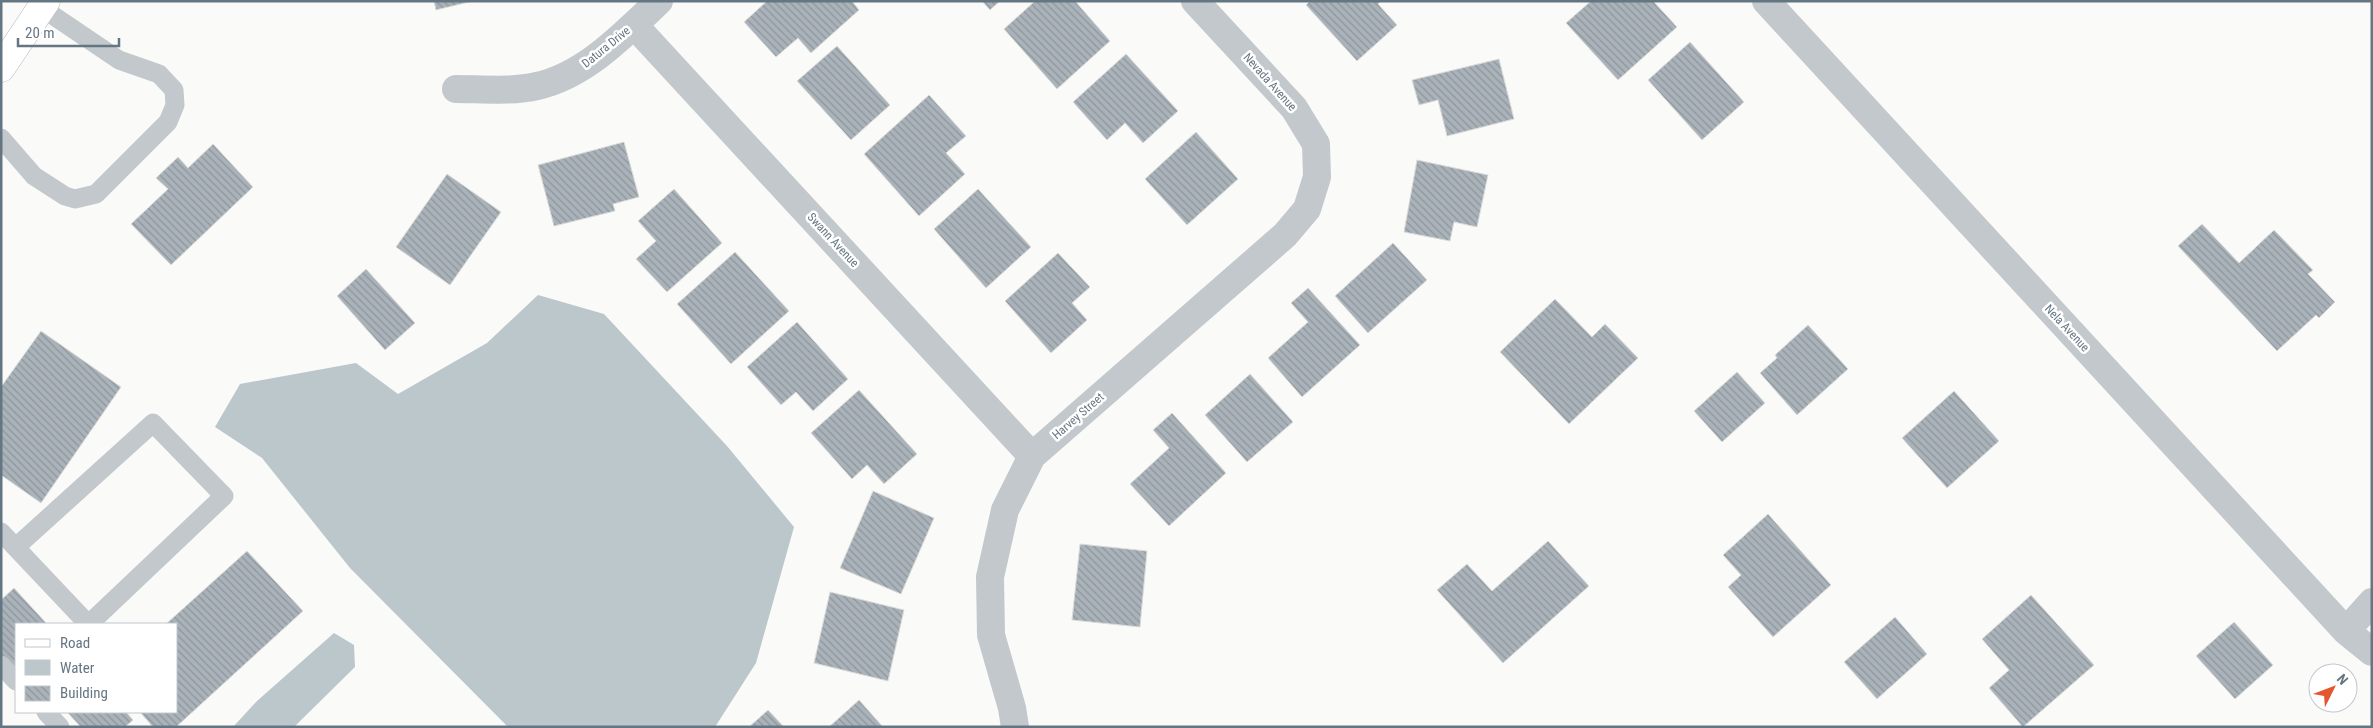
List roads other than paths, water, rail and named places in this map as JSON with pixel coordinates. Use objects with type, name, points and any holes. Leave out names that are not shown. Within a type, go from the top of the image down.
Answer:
[{"type":"main road","points":[[1,68],[44,4]]},
{"type":"street","name":"Datura Drive","points":[[456,89],[503,89],[538,86],[583,68],[659,1]]},
{"type":"street","name":"Nevada Avenue","points":[[1195,1],[1294,108],[1316,144],[1317,177]]},
{"type":"street","name":"Nela Avenue","points":[[1766,1],[2346,631],[2372,652]]},
{"type":"street","name":"Swann Avenue","points":[[634,25],[1032,456]]},
{"type":"street","name":"Harvey Street","points":[[1015,727],[1012,708],[992,635],[990,578],[1005,510],[1032,456],[1285,235],[1307,209],[1317,177]]},
{"type":"street","points":[[2346,631],[2372,602]]},
{"type":"lane","points":[[1,138],[34,176],[65,196],[75,199],[96,194],[168,122],[175,105],[174,90],[159,74],[119,60],[44,4]]},
{"type":"lane","points":[[16,548],[153,423],[224,496],[90,623]]},
{"type":"lane","points":[[1,532],[88,623]]},
{"type":"lane","points":[[1,665],[15,680]]},
{"type":"lane","points":[[47,713],[60,727]]},
{"type":"water","points":[[538,295],[604,314],[727,446],[794,527],[756,663],[715,727],[508,727],[350,568],[262,458],[215,427],[240,384],[356,363],[398,394],[487,343]]},
{"type":"water","points":[[334,633],[354,645],[355,667],[294,727],[233,727],[257,701]]}]
